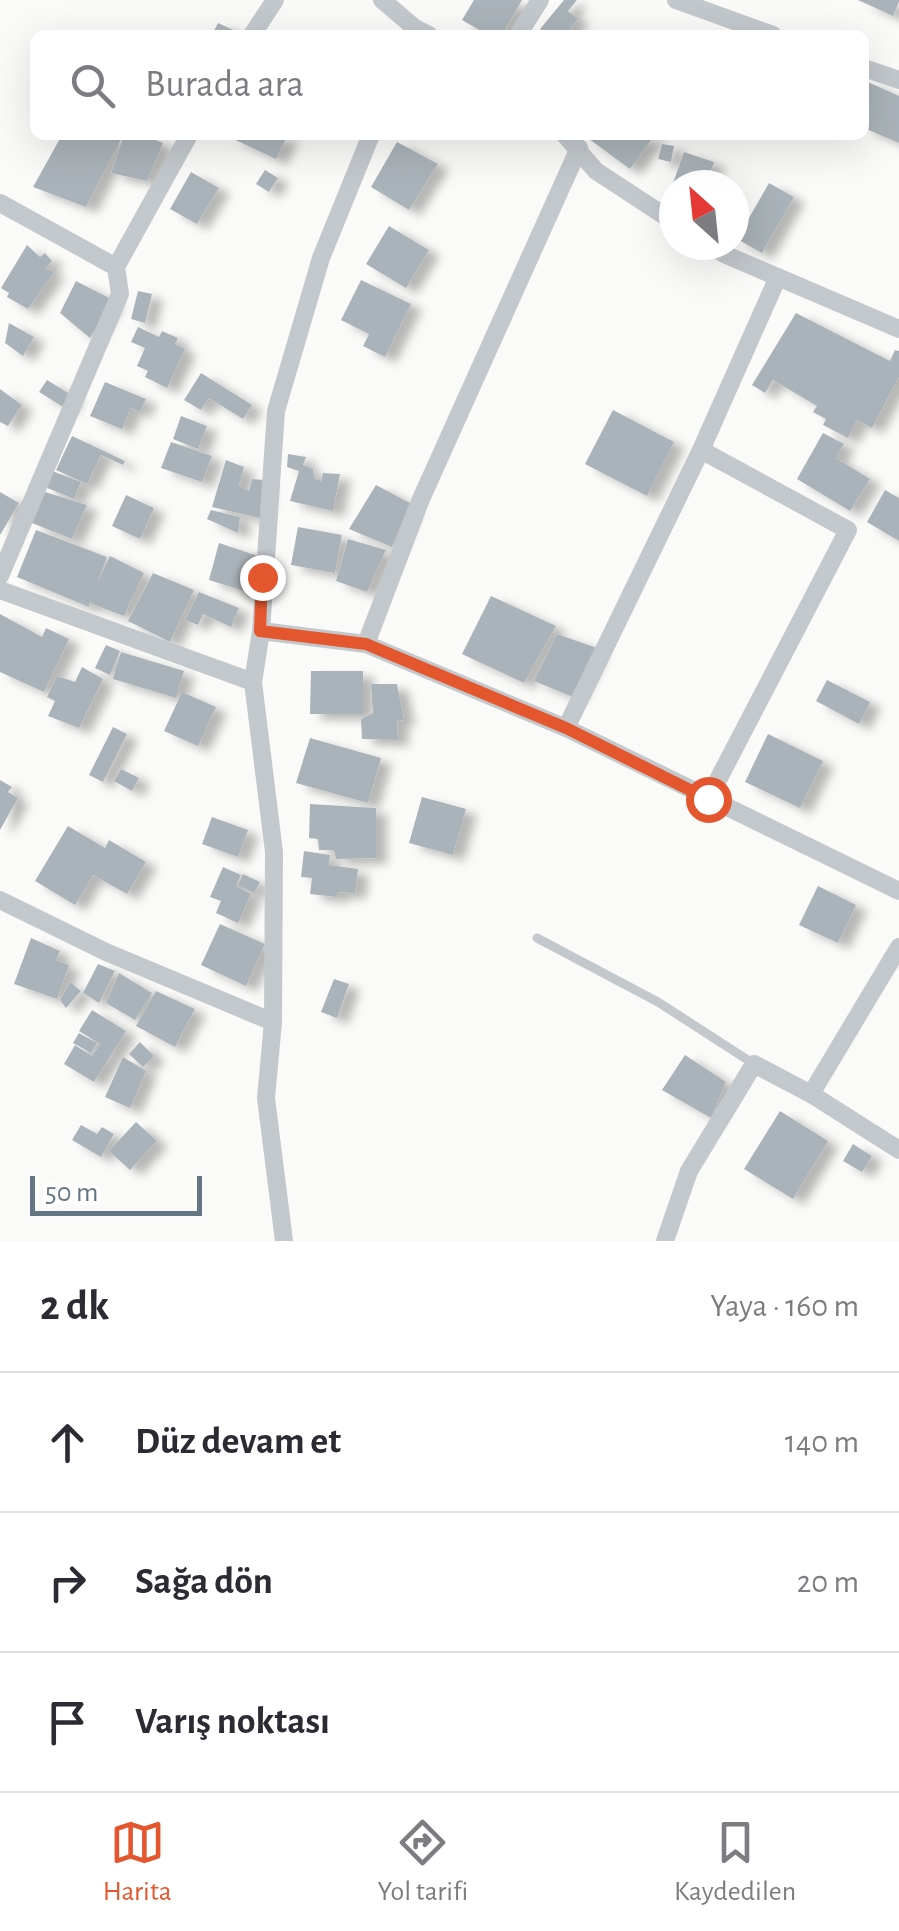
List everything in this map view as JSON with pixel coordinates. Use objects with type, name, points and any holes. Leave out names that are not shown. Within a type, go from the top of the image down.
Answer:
[{"type":"street","points":[[255,30],[275,0]]},
{"type":"street","points":[[382,0],[416,30]]},
{"type":"street","points":[[521,30],[540,0]]},
{"type":"street","points":[[678,0],[759,30]]},
{"type":"street","points":[[869,70],[899,80]]},
{"type":"street","points":[[0,576],[120,294],[116,268],[186,140]]},
{"type":"street","points":[[284,1241],[266,1098],[272,1022],[274,852],[253,682],[276,411],[321,258],[369,140]]},
{"type":"street","points":[[366,644],[422,499],[572,142],[596,171],[659,212]]},
{"type":"street","points":[[0,202],[116,268]]},
{"type":"street","points":[[742,260],[899,329]]},
{"type":"street","points":[[566,728],[701,450],[778,277]]},
{"type":"street","points":[[701,450],[848,530],[708,799]]},
{"type":"street","points":[[0,590],[253,682]]},
{"type":"street","points":[[260,631],[366,644],[566,728],[899,891]]},
{"type":"street","points":[[0,900],[106,952],[272,1022]]},
{"type":"street","points":[[811,1094],[899,947]]},
{"type":"street","points":[[665,1241],[689,1172],[754,1064],[811,1094],[899,1150]]},
{"type":"lane","points":[[536,938],[658,1002],[754,1064]]},
{"type":"building","points":[[474,0],[522,0],[505,30],[479,30],[462,20]]},
{"type":"building","points":[[564,0],[577,0],[568,11],[578,19],[569,30],[540,29]]},
{"type":"building","points":[[858,0],[899,0],[899,2],[893,16]]},
{"type":"building","points":[[218,23],[233,30],[214,30]]},
{"type":"building","points":[[869,82],[899,96],[899,143],[869,130]]},
{"type":"building","points":[[59,140],[121,140],[86,207],[33,187]]},
{"type":"building","points":[[122,140],[163,143],[147,181],[111,173]]},
{"type":"building","points":[[236,140],[286,140],[276,159]]},
{"type":"building","points":[[590,140],[651,140],[630,169]]},
{"type":"building","points":[[397,142],[438,164],[409,210],[371,187]]},
{"type":"building","points":[[662,144],[674,146],[671,162],[658,159]]},
{"type":"building","points":[[684,152],[714,162],[711,170],[678,170]]},
{"type":"building","points":[[265,170],[278,178],[269,192],[256,184]]},
{"type":"building","points":[[191,172],[219,188],[197,224],[170,209]]},
{"type":"building","points":[[769,183],[794,197],[762,253],[749,246],[749,218]]},
{"type":"building","points":[[389,226],[429,250],[406,288],[366,264]]},
{"type":"building","points":[[27,245],[40,257],[45,253],[52,261],[45,268],[54,272],[28,309],[7,297],[9,293],[1,288]]},
{"type":"building","points":[[361,280],[411,304],[385,357],[363,346],[369,334],[341,320]]},
{"type":"building","points":[[76,281],[113,300],[90,338],[60,313]]},
{"type":"building","points":[[138,291],[152,294],[145,323],[131,319]]},
{"type":"building","points":[[796,313],[890,361],[895,350],[899,351],[899,377],[872,428],[857,420],[848,438],[823,425],[826,419],[813,412],[817,406],[773,380],[765,393],[752,385]]},
{"type":"building","points":[[9,323],[34,337],[23,356],[5,343]]},
{"type":"building","points":[[138,327],[159,337],[162,331],[178,338],[175,344],[185,349],[167,388],[145,377],[148,371],[137,366],[145,348],[131,342]]},
{"type":"building","points":[[201,373],[252,405],[243,419],[209,398],[201,410],[184,400]]},
{"type":"building","points":[[47,380],[73,396],[65,408],[39,392]]},
{"type":"building","points":[[105,382],[146,399],[140,412],[131,408],[122,429],[90,416]]},
{"type":"building","points":[[0,389],[22,405],[8,426],[0,422]]},
{"type":"building","points":[[613,410],[674,442],[647,496],[585,464]]},
{"type":"building","points":[[181,416],[207,426],[198,449],[173,439]]},
{"type":"building","points":[[823,433],[844,444],[836,458],[870,479],[850,511],[797,479]]},
{"type":"building","points":[[72,436],[125,461],[123,465],[101,455],[87,484],[56,470]]},
{"type":"building","points":[[171,442],[212,456],[202,482],[161,468]]},
{"type":"building","points":[[288,454],[306,457],[303,465],[313,469],[314,478],[321,481],[323,473],[340,474],[333,511],[290,501],[299,471],[287,467]]},
{"type":"building","points":[[226,460],[244,467],[239,486],[249,491],[252,479],[264,480],[260,518],[212,507]]},
{"type":"building","points":[[52,471],[81,482],[74,499],[45,487]]},
{"type":"building","points":[[376,485],[410,503],[392,547],[349,529]]},
{"type":"building","points":[[885,490],[899,498],[899,541],[867,522]]},
{"type":"building","points":[[0,492],[19,503],[0,535]]},
{"type":"building","points":[[45,492],[87,505],[72,539],[32,523]]},
{"type":"building","points":[[126,495],[154,508],[140,539],[112,526]]},
{"type":"building","points":[[211,510],[240,517],[238,533],[207,519]]},
{"type":"building","points":[[298,527],[342,535],[335,573],[291,565]]},
{"type":"building","points":[[36,530],[107,557],[97,583],[110,556],[144,573],[124,616],[90,603],[89,607],[17,577]]},
{"type":"building","points":[[348,539],[386,550],[367,592],[336,581]]},
{"type":"building","points":[[219,543],[258,556],[247,592],[209,580]]},
{"type":"building","points":[[153,573],[194,590],[170,642],[128,621]]},
{"type":"building","points":[[199,592],[239,608],[231,627],[203,614],[198,625],[185,620]]},
{"type":"building","points":[[491,596],[556,626],[524,683],[462,654]]},
{"type":"building","points":[[0,614],[42,637],[46,628],[69,639],[44,692],[0,672]]},
{"type":"building","points":[[557,634],[597,648],[573,697],[534,681]]},
{"type":"building","points":[[106,645],[120,651],[110,675],[95,668]]},
{"type":"building","points":[[121,652],[184,671],[176,698],[113,679]]},
{"type":"building","points":[[82,667],[103,679],[79,728],[48,716],[55,701],[47,697],[57,676],[75,682]]},
{"type":"building","points":[[311,671],[363,671],[363,714],[310,714]]},
{"type":"building","points":[[827,680],[870,702],[859,724],[816,701]]},
{"type":"building","points":[[371,684],[397,684],[404,720],[397,721],[398,740],[362,739],[361,719],[373,713]]},
{"type":"building","points":[[182,692],[216,707],[198,746],[164,731]]},
{"type":"building","points":[[113,727],[127,734],[103,782],[89,775]]},
{"type":"building","points":[[768,734],[823,761],[800,808],[745,782]]},
{"type":"building","points":[[310,738],[381,758],[368,803],[296,783]]},
{"type":"building","points":[[121,769],[139,778],[132,791],[114,781]]},
{"type":"building","points":[[0,780],[12,787],[8,792],[18,798],[0,830]]},
{"type":"building","points":[[422,797],[466,809],[453,855],[409,843]]},
{"type":"building","points":[[310,804],[376,808],[376,858],[336,859],[334,850],[319,850],[318,839],[309,838]]},
{"type":"building","points":[[212,817],[248,830],[238,857],[202,844]]},
{"type":"building","points":[[68,826],[105,848],[109,840],[146,862],[127,894],[93,875],[75,905],[35,881]]},
{"type":"building","points":[[304,851],[330,855],[329,865],[358,869],[355,893],[338,892],[337,897],[310,894],[312,878],[301,877]]},
{"type":"building","points":[[223,867],[241,875],[236,886],[251,894],[238,923],[216,913],[221,901],[210,897]]},
{"type":"building","points":[[243,874],[260,882],[254,893],[238,885]]},
{"type":"building","points":[[818,886],[856,905],[838,943],[799,925]]},
{"type":"building","points":[[220,924],[265,944],[246,986],[201,965]]},
{"type":"building","points":[[31,938],[60,951],[56,960],[69,965],[57,999],[14,984]]},
{"type":"building","points":[[98,964],[115,971],[99,1003],[83,993]]},
{"type":"building","points":[[119,973],[152,993],[135,1020],[106,1003]]},
{"type":"building","points":[[334,979],[349,984],[337,1018],[321,1012]]},
{"type":"building","points":[[70,982],[81,991],[66,1008],[60,1000]]},
{"type":"building","points":[[156,991],[195,1009],[175,1047],[136,1026]]},
{"type":"building","points":[[92,1010],[126,1031],[94,1082],[64,1064],[75,1045],[92,1056],[100,1044],[79,1031]]},
{"type":"building","points":[[79,1033],[97,1043],[91,1053],[73,1043]]},
{"type":"building","points":[[140,1042],[154,1056],[143,1067],[129,1054]]},
{"type":"building","points":[[685,1055],[726,1082],[711,1118],[662,1090]]},
{"type":"building","points":[[123,1057],[146,1071],[130,1108],[105,1097]]},
{"type":"building","points":[[780,1111],[828,1141],[793,1199],[744,1169]]},
{"type":"building","points":[[136,1122],[157,1141],[130,1170],[109,1151]]},
{"type":"building","points":[[81,1125],[97,1134],[102,1127],[114,1134],[101,1157],[72,1140]]},
{"type":"building","points":[[853,1144],[872,1156],[862,1172],[843,1161]]},
{"type":"route","points":[[262,577],[260,631],[366,644],[566,728],[708,799]]}]
